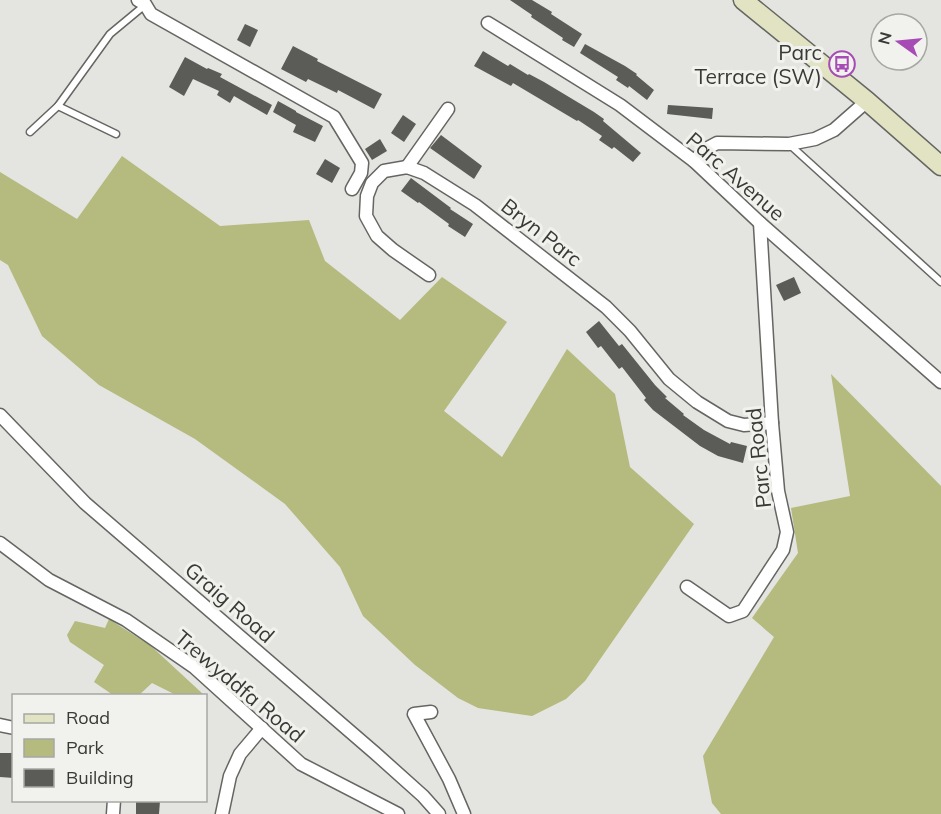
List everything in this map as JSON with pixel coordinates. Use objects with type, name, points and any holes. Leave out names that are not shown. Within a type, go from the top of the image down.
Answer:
[{"type":"main road","points":[[742,0],[867,101],[941,166]]},
{"type":"street","points":[[143,2],[151,14],[334,117],[362,163],[361,173],[352,189]]},
{"type":"street","name":"Parc Avenue","points":[[488,23],[620,105],[694,161],[760,223],[941,382]]},
{"type":"street","points":[[694,161],[706,149],[717,143],[789,144],[815,139],[834,130],[867,101]]},
{"type":"street","points":[[429,275],[377,236],[366,216],[367,196],[372,183],[384,171],[406,167],[448,109]]},
{"type":"street","name":"Bryn Parc","points":[[406,167],[424,173],[475,205],[606,307],[630,331],[669,379],[697,402],[728,421],[744,425],[772,423]]},
{"type":"street","name":"Parc Road","points":[[687,587],[729,615],[743,611],[783,550],[787,532],[778,490],[772,423],[760,223]]},
{"type":"street","name":"Graig Road","points":[[0,415],[85,503],[375,753],[423,796],[439,814]]},
{"type":"street","name":"Trewyddfa Road","points":[[0,543],[48,580],[126,620],[194,667],[301,764],[398,814]]},
{"type":"street","points":[[431,712],[414,714],[449,779],[464,814]]},
{"type":"street","points":[[222,814],[230,776],[240,754],[261,728]]},
{"type":"lane","points":[[30,132],[58,106],[110,34],[143,2]]},
{"type":"lane","points":[[58,106],[116,134]]},
{"type":"lane","points":[[789,144],[941,282]]},
{"type":"green space","points":[[122,156],[220,226],[309,220],[325,261],[400,320],[442,277],[507,322],[444,411],[502,457],[567,349],[615,394],[630,467],[694,524],[585,681],[566,699],[532,716],[478,708],[458,698],[415,665],[363,616],[340,567],[285,504],[195,439],[99,385],[42,336],[8,265],[0,260],[0,172],[77,219]]},
{"type":"green space","points":[[831,374],[941,486],[941,814],[721,814],[712,803],[703,756],[774,637],[752,618],[798,553],[791,508],[850,496]]},
{"type":"green space","points":[[109,619],[151,646],[203,694],[174,694],[152,683],[140,694],[112,694],[94,682],[104,665],[70,642],[67,635],[75,621],[105,628]]},
{"type":"building","points":[[510,0],[532,0],[582,34],[574,47]]},
{"type":"building","points":[[245,24],[258,30],[250,47],[237,40]]},
{"type":"building","points":[[585,44],[637,74],[654,90],[647,100],[629,86],[628,88],[616,80],[618,77],[580,53]]},
{"type":"building","points":[[293,46],[318,59],[317,61],[382,94],[374,109],[338,90],[337,93],[308,79],[306,82],[281,69]]},
{"type":"building","points":[[483,51],[508,66],[510,64],[544,82],[594,112],[641,153],[633,162],[614,147],[612,149],[599,140],[602,136],[578,120],[513,83],[511,86],[474,66]]},
{"type":"building","points":[[185,57],[222,74],[220,77],[272,105],[267,115],[234,96],[230,103],[217,95],[219,91],[193,79],[184,96],[169,87]]},
{"type":"building","points":[[278,101],[323,126],[315,142],[293,132],[296,125],[273,112]]},
{"type":"building","points":[[668,105],[713,108],[712,119],[667,114]]},
{"type":"building","points":[[403,115],[416,124],[404,142],[391,133]]},
{"type":"building","points":[[441,135],[482,166],[474,179],[430,148]]},
{"type":"building","points":[[380,139],[387,151],[372,160],[365,149]]},
{"type":"building","points":[[325,159],[340,168],[332,183],[316,174]]},
{"type":"building","points":[[411,178],[473,224],[465,237],[401,191]]},
{"type":"building","points":[[794,277],[801,293],[784,301],[776,285]]},
{"type":"building","points":[[599,321],[619,346],[622,344],[667,397],[665,398],[683,415],[730,444],[731,442],[747,446],[743,463],[718,456],[700,446],[653,410],[622,367],[619,369],[601,346],[598,348],[586,332]]},
{"type":"building","points":[[0,753],[12,753],[12,778],[0,777]]},
{"type":"building","points":[[136,802],[160,802],[159,814],[136,814]]},
{"type":"place","name":"Parc Terrace (SW)","points":[[842,64]]}]
